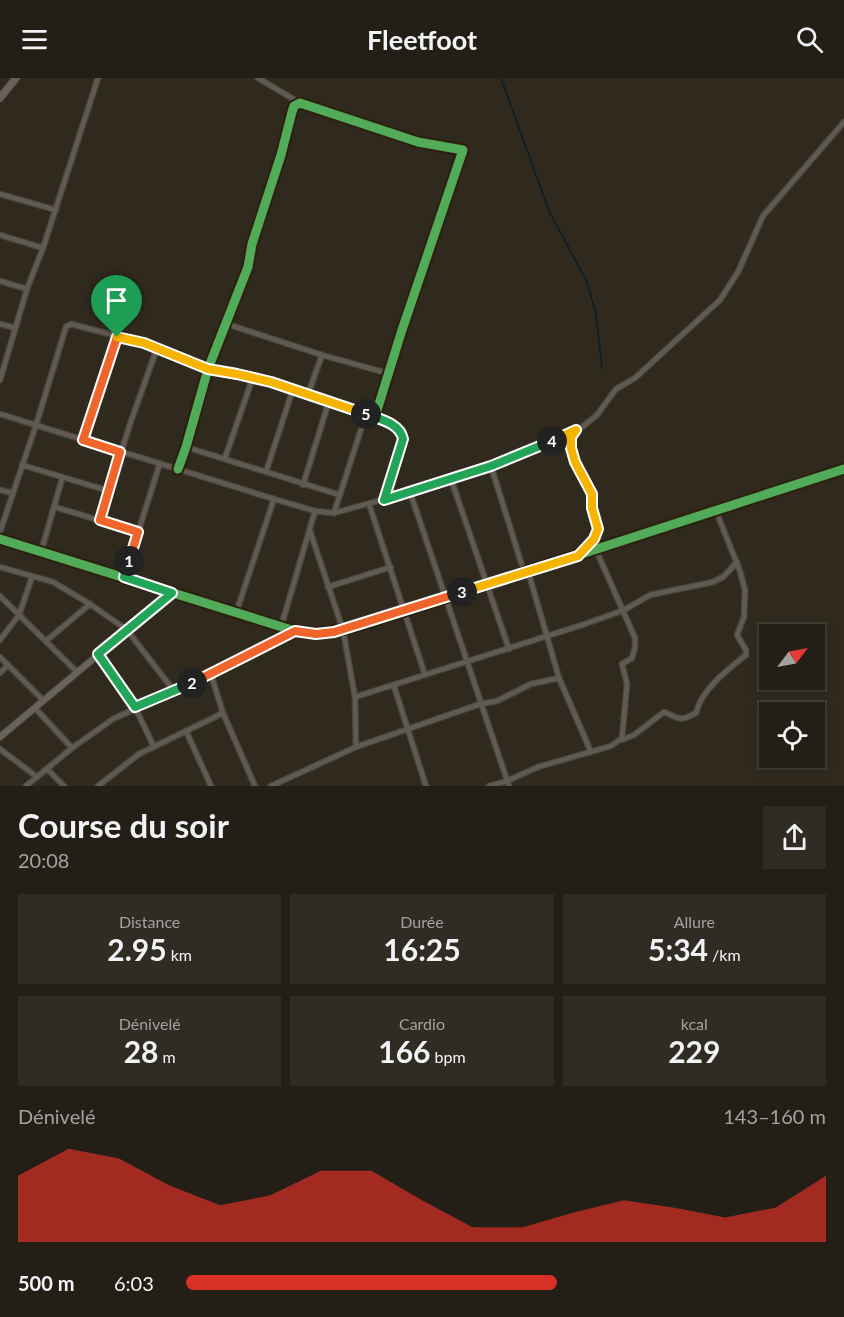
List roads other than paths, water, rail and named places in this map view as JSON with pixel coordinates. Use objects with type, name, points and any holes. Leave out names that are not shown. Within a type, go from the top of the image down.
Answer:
[{"type":"main road","points":[[0,98],[16,78]]},
{"type":"street","points":[[0,380],[27,290],[56,210],[98,78]]},
{"type":"street","points":[[258,78],[300,103],[418,142],[462,150],[387,373],[375,417]]},
{"type":"street","points":[[178,469],[208,369],[248,267],[252,244],[294,106],[300,103]]},
{"type":"street","points":[[0,414],[315,511],[334,513],[384,500],[491,466],[576,430],[597,414],[616,389],[634,379],[720,300],[738,272],[763,216],[844,122]]},
{"type":"street","points":[[0,194],[56,210]]},
{"type":"street","points":[[0,235],[43,248]]},
{"type":"street","points":[[0,281],[27,290]]},
{"type":"street","points":[[0,324],[15,328]]},
{"type":"street","points":[[227,324],[322,355],[387,373]]},
{"type":"street","points":[[0,532],[67,325],[157,348],[208,369],[253,377],[293,389],[375,417],[398,429],[403,439],[384,500]]},
{"type":"street","points":[[83,440],[117,337]]},
{"type":"street","points":[[100,520],[120,452],[157,348]]},
{"type":"street","points":[[308,394],[322,355]]},
{"type":"street","points":[[225,458],[253,377]]},
{"type":"street","points":[[266,472],[293,389]]},
{"type":"street","points":[[303,485],[329,402]]},
{"type":"street","points":[[334,513],[366,414]]},
{"type":"street","points":[[576,430],[571,437],[572,452],[591,490],[592,508],[598,529],[594,539],[578,556]]},
{"type":"street","points":[[186,447],[340,495]]},
{"type":"street","points":[[124,577],[160,463]]},
{"type":"street","points":[[22,465],[109,491]]},
{"type":"street","points":[[491,466],[548,637],[559,678],[591,752]]},
{"type":"street","points":[[0,539],[281,627],[322,634],[343,630],[488,585],[807,480],[844,470]]},
{"type":"street","points":[[41,552],[62,478]]},
{"type":"street","points":[[451,479],[508,649]]},
{"type":"street","points":[[0,490],[12,493]]},
{"type":"street","points":[[410,492],[508,783]]},
{"type":"street","points":[[236,613],[274,499]]},
{"type":"street","points":[[369,504],[425,675]]},
{"type":"street","points":[[55,507],[138,532]]},
{"type":"street","points":[[281,627],[315,511]]},
{"type":"street","points":[[489,786],[508,783],[538,767],[591,752],[634,735],[664,712],[684,720],[696,712],[698,703],[709,688],[746,655],[746,650],[737,635],[744,617],[746,595],[737,562],[716,511]]},
{"type":"street","points":[[310,531],[343,630],[355,697],[356,747]]},
{"type":"street","points":[[596,550],[624,610],[636,643],[632,658],[622,664],[627,684],[625,724],[621,740]]},
{"type":"street","points":[[355,697],[548,637],[624,610],[650,595],[713,582],[723,577],[737,562]]},
{"type":"street","points":[[0,567],[53,582],[127,630],[174,692]]},
{"type":"street","points":[[328,587],[391,567]]},
{"type":"street","points":[[0,640],[19,615],[32,577]]},
{"type":"street","points":[[0,737],[172,593]]},
{"type":"street","points":[[0,596],[77,672]]},
{"type":"street","points":[[46,641],[90,604]]},
{"type":"street","points":[[26,786],[107,723],[135,707],[174,692],[295,631]]},
{"type":"street","points":[[98,654],[135,707],[154,747]]},
{"type":"street","points":[[0,657],[44,700]]},
{"type":"street","points":[[0,673],[8,665]]},
{"type":"street","points":[[211,674],[223,713],[255,786]]},
{"type":"street","points":[[271,786],[356,747],[480,704],[497,701],[531,684],[559,678]]},
{"type":"street","points":[[394,686],[426,786]]},
{"type":"street","points":[[35,708],[72,748]]},
{"type":"street","points":[[98,786],[128,761],[223,713]]},
{"type":"street","points":[[186,731],[211,786]]},
{"type":"street","points":[[0,749],[37,777]]},
{"type":"street","points":[[47,769],[64,786]]},
{"type":"waterway","points":[[501,78],[549,211],[587,282],[596,314],[602,368]]}]
